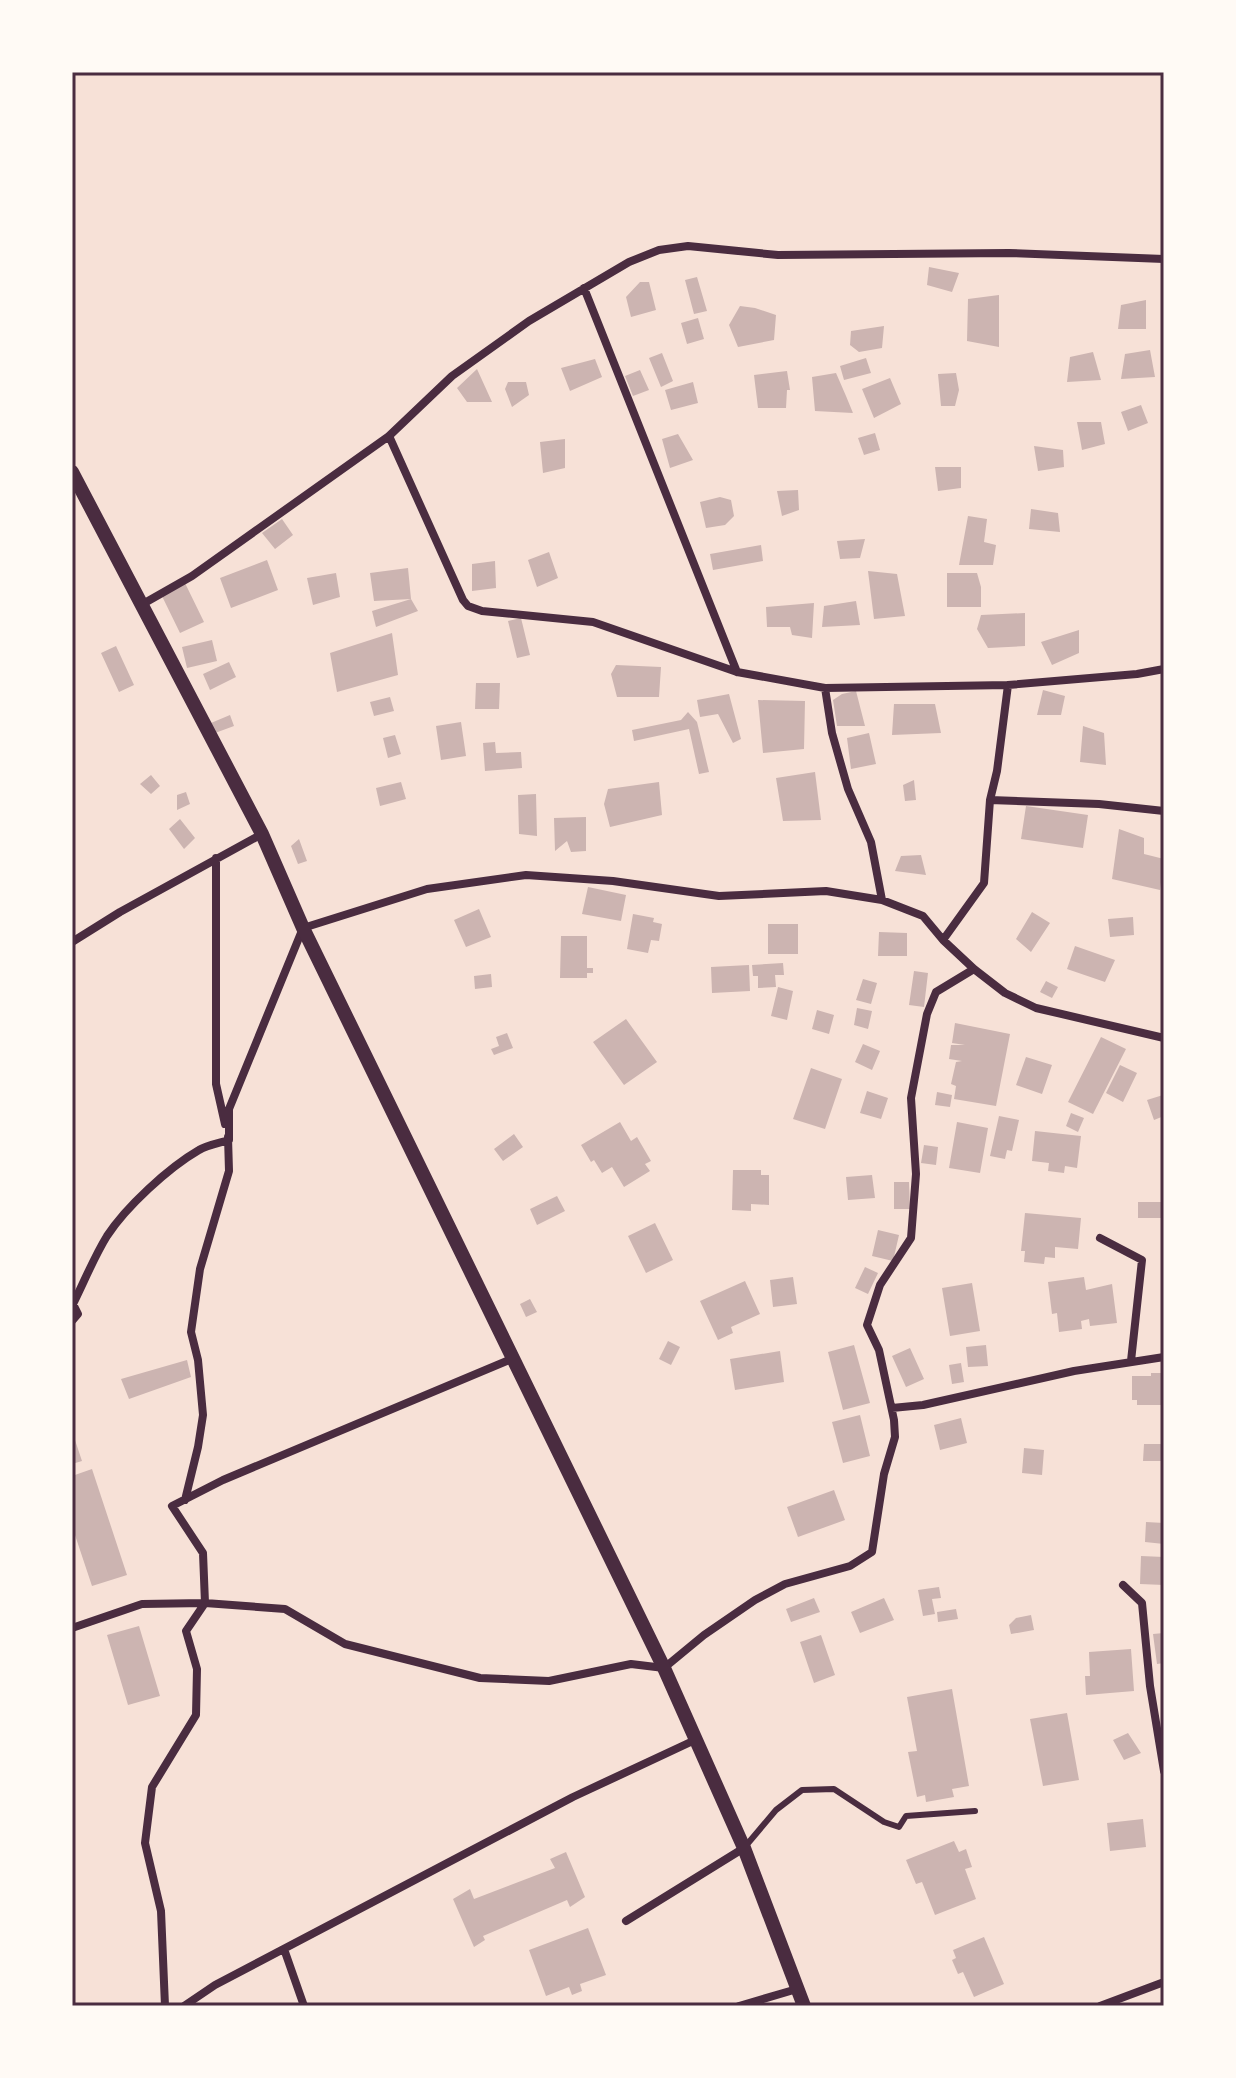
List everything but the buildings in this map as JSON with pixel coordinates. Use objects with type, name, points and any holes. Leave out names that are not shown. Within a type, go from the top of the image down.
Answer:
[{"type":"street","points":[[141,606],[192,576],[389,436],[452,376],[529,321],[629,262],[659,250],[688,246],[778,255],[1009,253],[1164,259]]},
{"type":"street","points":[[584,288],[737,672]]},
{"type":"street","points":[[389,436],[463,600],[468,606],[482,611],[593,622],[737,672],[825,688],[1008,685],[1164,669]]},
{"type":"street","points":[[72,472],[262,834],[303,928],[664,1668],[744,1848],[804,2006]]},
{"type":"street","points":[[943,940],[984,883],[990,800],[997,771],[1008,685]]},
{"type":"street","points":[[825,688],[832,733],[848,789],[871,842],[882,900]]},
{"type":"street","points":[[990,800],[1099,804],[1164,811]]},
{"type":"street","points":[[72,942],[262,834]]},
{"type":"street","points":[[216,858],[216,1084],[229,1140]]},
{"type":"street","points":[[303,928],[427,889],[526,875],[613,881],[719,896],[826,891],[882,900],[923,916],[974,969],[1005,993],[1036,1008],[1164,1038]]},
{"type":"street","points":[[185,1500],[203,1415],[198,1360],[191,1332],[200,1269],[229,1171],[229,1109],[303,928]]},
{"type":"street","points":[[72,1628],[142,1604],[205,1603],[285,1609],[345,1644],[480,1678],[549,1681],[631,1664],[664,1668],[704,1635],[755,1600],[785,1584],[850,1566],[872,1552],[884,1474],[895,1437],[879,1350],[867,1325],[880,1285],[911,1238],[916,1174],[911,1098],[927,1014],[936,992],[974,969]]},
{"type":"street","points":[[72,1321],[78,1314],[73,1304],[96,1258],[108,1235],[130,1209],[200,1148],[229,1140]]},
{"type":"street","points":[[1100,1238],[1142,1260],[1131,1361]]},
{"type":"street","points":[[892,1408],[923,1405],[983,1389],[1164,1357]]},
{"type":"street","points":[[165,2006],[161,1911],[145,1843],[152,1787],[196,1715],[197,1669],[186,1631],[205,1603],[203,1553],[172,1506],[223,1480],[514,1358]]},
{"type":"street","points":[[1123,1585],[1142,1603],[1150,1686],[1164,1771]]},
{"type":"street","points":[[184,2006],[215,1985],[573,1797],[695,1740]]},
{"type":"street","points":[[626,1921],[744,1848]]},
{"type":"street","points":[[284,1949],[304,2006]]},
{"type":"street","points":[[1100,2006],[1164,1982]]},
{"type":"street","points":[[739,2006],[797,1989]]},
{"type":"lane","points":[[744,1848],[776,1810],[802,1790],[834,1789],[884,1822],[899,1827],[906,1816],[975,1811]]}]
